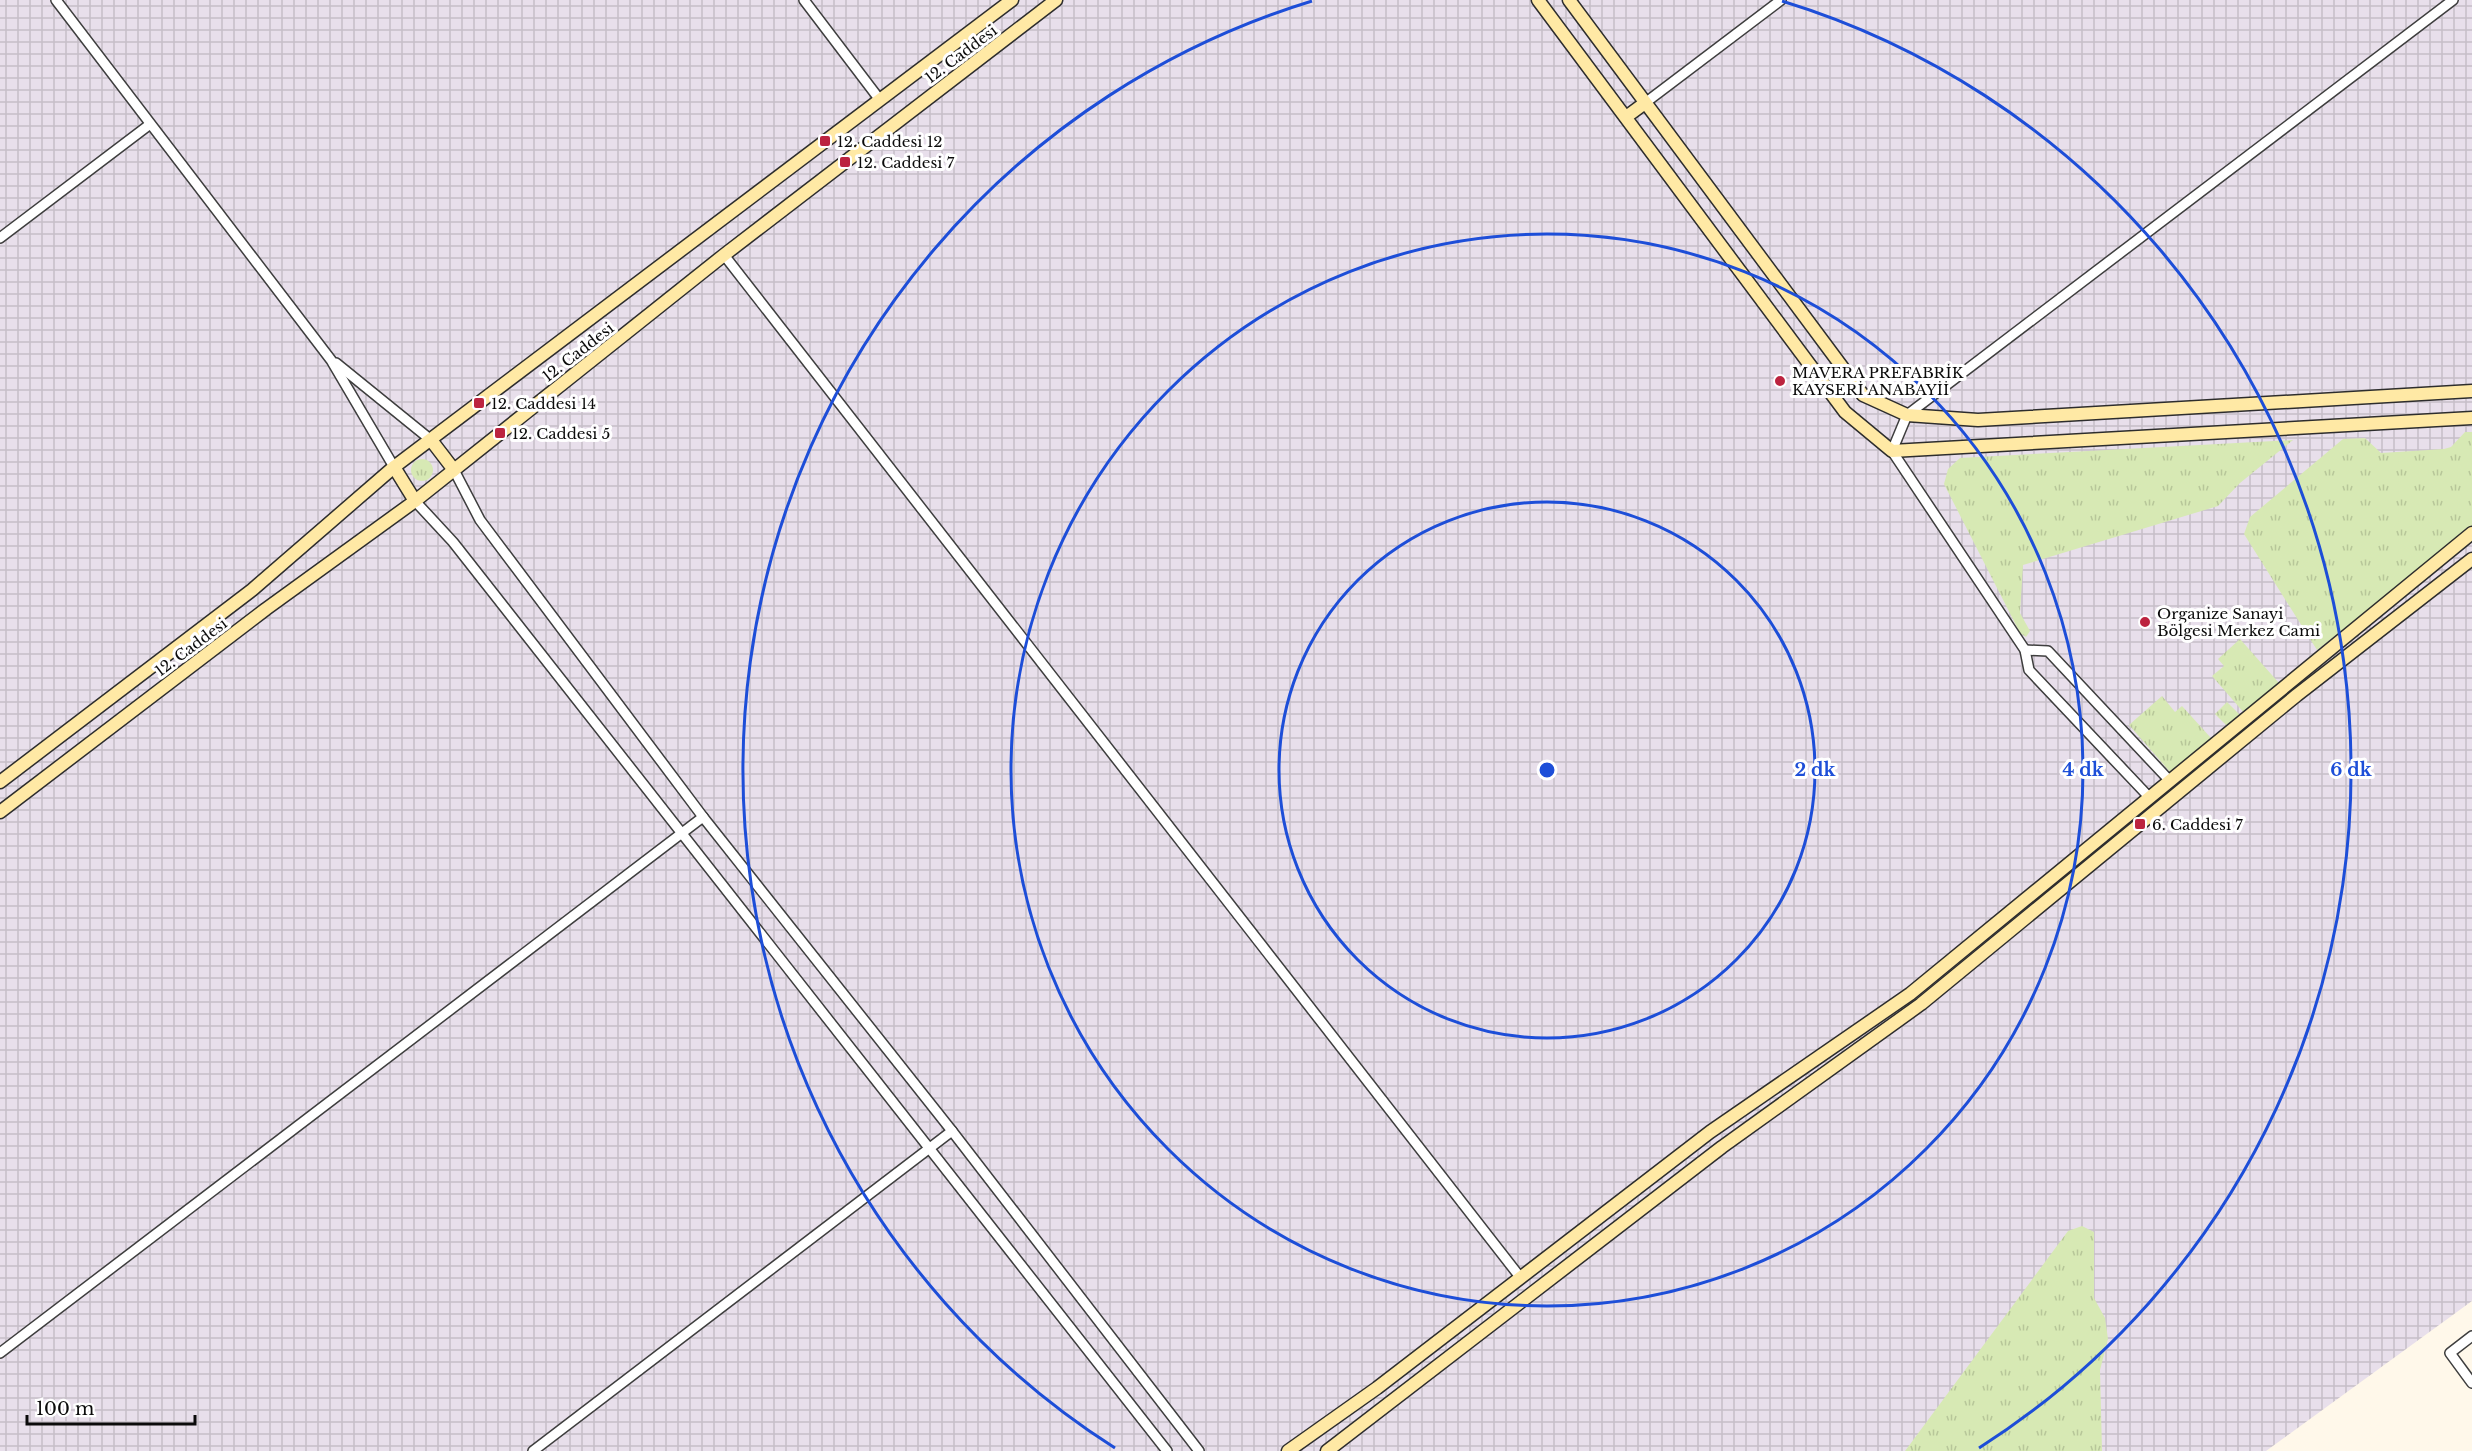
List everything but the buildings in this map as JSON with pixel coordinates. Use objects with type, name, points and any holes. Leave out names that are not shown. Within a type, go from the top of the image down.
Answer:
[{"type":"street","points":[[56,0],[149,125],[331,360],[415,501],[453,542],[683,832],[1167,1451]]},
{"type":"street","points":[[804,0],[880,100]]},
{"type":"street","name":"12. Caddesi","points":[[0,782],[252,590],[394,467],[1012,0]]},
{"type":"street","name":"12. Caddesi","points":[[0,812],[266,609],[415,501],[724,255],[1056,0]]},
{"type":"street","points":[[1538,0],[1845,412],[1892,451],[2025,650],[2029,670],[2150,798]]},
{"type":"street","points":[[1569,0],[1863,395],[1906,415],[1978,420],[2472,391]]},
{"type":"street","points":[[1626,117],[1781,0]]},
{"type":"street","points":[[1892,451],[1906,415],[2453,0]]},
{"type":"street","points":[[0,238],[149,125]]},
{"type":"street","points":[[724,255],[1520,1277]]},
{"type":"street","points":[[331,360],[431,440],[454,470],[480,520],[703,817],[952,1131],[1199,1451]]},
{"type":"street","points":[[1892,451],[2472,418]]},
{"type":"street","points":[[1288,1451],[1377,1388],[1710,1132],[1910,994],[2472,534]]},
{"type":"street","points":[[1327,1451],[1722,1147],[1921,1004],[2297,695],[2472,559]]},
{"type":"street","points":[[2025,650],[2048,651],[2170,781]]},
{"type":"street","points":[[0,1353],[703,817]]},
{"type":"street","points":[[533,1451],[952,1131]]},
{"type":"street","points":[[2472,1336],[2450,1353],[2472,1383]]},
{"type":"shaded area","points":[[0,0],[2472,0],[2472,1301],[2266,1451],[0,1451]]},
{"type":"green space","points":[[2465,432],[2472,432],[2472,526],[2317,650],[2244,534],[2250,517],[2343,439],[2365,438],[2381,453],[2444,449],[2451,447]]},
{"type":"green space","points":[[2293,440],[2240,483],[2218,506],[2023,565],[2020,613],[2030,631],[2026,637],[2020,633],[1944,484],[1948,469],[1960,458]]},
{"type":"green space","points":[[422,459],[430,462],[433,470],[430,478],[422,481],[414,478],[411,470],[414,462]]},
{"type":"green space","points":[[2240,639],[2279,683],[2245,714],[2212,676],[2224,666],[2218,659]]},
{"type":"green space","points":[[2162,696],[2175,712],[2182,706],[2211,738],[2171,773],[2129,725]]},
{"type":"green space","points":[[2227,702],[2240,715],[2228,727],[2215,714]]},
{"type":"green space","points":[[2082,1226],[2094,1232],[2094,1298],[2105,1318],[2108,1339],[2100,1370],[2102,1451],[1905,1451],[2068,1231]]},
{"type":"place","name":"12. Caddesi 12","points":[[825,141]]},
{"type":"place","name":"12. Caddesi 7","points":[[845,162]]},
{"type":"place","name":"MAVERA PREFABRİK KAYSERİ ANABAYİİ","points":[[1780,381]]},
{"type":"place","name":"12. Caddesi 14","points":[[479,403]]},
{"type":"place","name":"12. Caddesi 5","points":[[500,433]]},
{"type":"place","name":"Organize Sanayi Bölgesi Merkez Cami","points":[[2145,622]]},
{"type":"place","name":"6. Caddesi 7","points":[[2140,824]]}]
